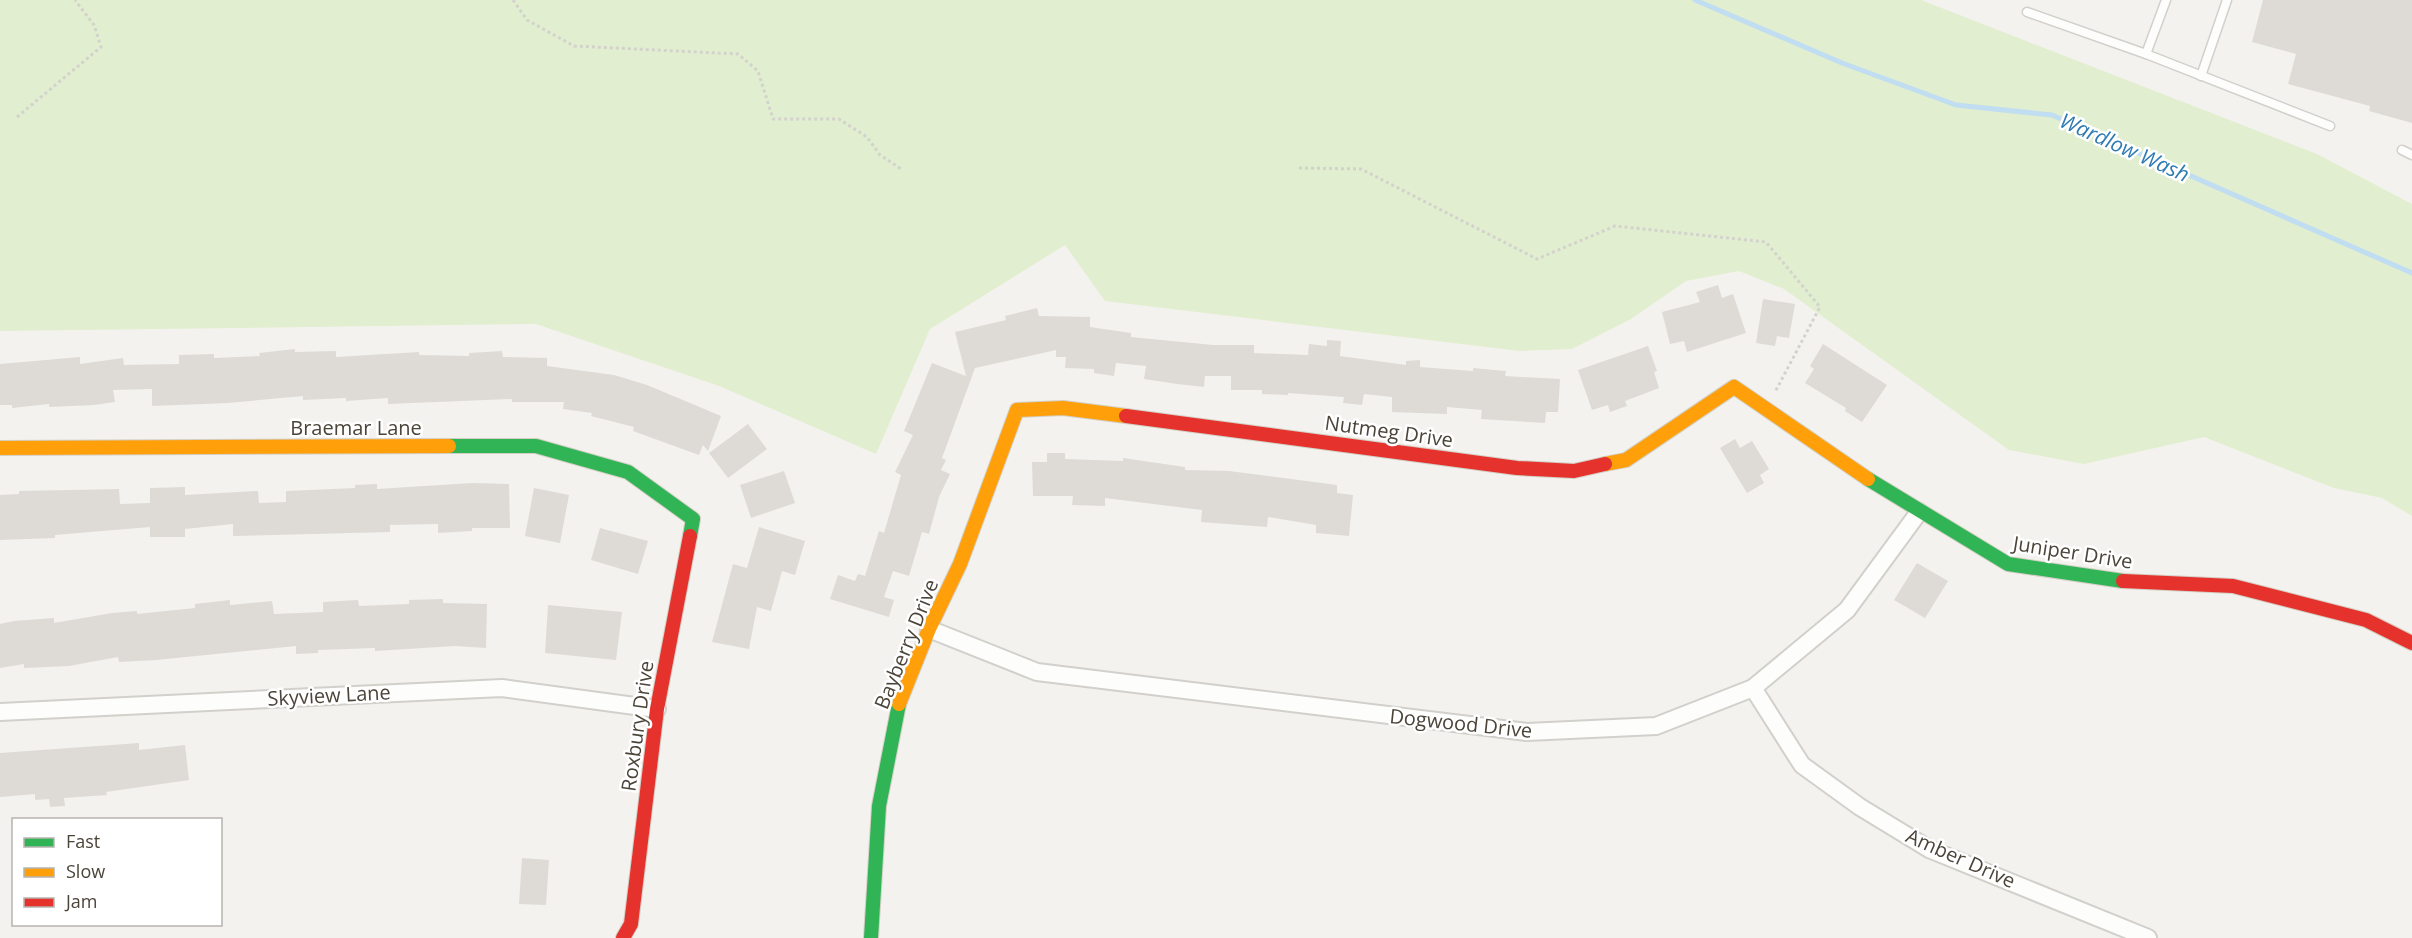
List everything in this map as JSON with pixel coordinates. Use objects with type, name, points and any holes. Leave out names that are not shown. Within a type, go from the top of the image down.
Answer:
[{"type":"street","name":"Juniper Drive","points":[[1734,387],[1849,468],[1918,512],[2008,564],[2116,581],[2233,586],[2366,620],[2412,643]]},
{"type":"street","name":"Nutmeg Drive","points":[[1017,410],[1063,408],[1517,468],[1574,471],[1626,460],[1734,387]]},
{"type":"street","name":"Bayberry Drive","points":[[871,938],[879,806],[894,725],[929,629],[960,564],[1017,410]]},
{"type":"street","name":"Braemar Lane","points":[[0,448],[536,446],[628,472],[693,519]]},
{"type":"street","name":"Dogwood Drive","points":[[929,629],[1037,672],[1527,732],[1656,726],[1754,688],[1848,610],[1918,512]]},
{"type":"street","name":"Roxbury Drive","points":[[623,938],[631,924],[657,709],[693,519]]},
{"type":"street","name":"Skyview Lane","points":[[0,712],[502,688],[657,709]]},
{"type":"street","name":"Amber Drive","points":[[1754,688],[1802,765],[1860,807],[1929,849],[2148,938]]},
{"type":"lane","points":[[2146,54],[2166,0]]},
{"type":"lane","points":[[2200,76],[2227,0]]},
{"type":"lane","points":[[2027,12],[2146,54],[2330,126]]},
{"type":"lane","points":[[2402,150],[2412,155]]},
{"type":"path","points":[[17,117],[101,47],[94,25],[75,0]]},
{"type":"path","points":[[513,0],[527,20],[574,46],[738,54],[758,71],[773,119],[839,119],[867,137],[880,155],[902,169]]},
{"type":"path","points":[[1299,168],[1361,169],[1537,259],[1615,226],[1766,242],[1820,307],[1766,409]]},
{"type":"green space","points":[[0,0],[1921,0],[2317,154],[2412,204],[2412,516],[2382,498],[2334,488],[2204,437],[2084,464],[2009,450],[1784,289],[1739,271],[1686,281],[1631,319],[1572,349],[1520,351],[1105,301],[1065,245],[930,329],[876,454],[719,386],[536,324],[0,331]]},
{"type":"building","points":[[2263,0],[2412,0],[2412,123],[2369,111],[2370,106],[2288,84],[2296,54],[2252,42]]},
{"type":"building","points":[[1718,285],[1722,298],[1733,294],[1746,333],[1687,352],[1684,341],[1670,344],[1662,312],[1700,302],[1696,292]]},
{"type":"building","points":[[1763,299],[1795,304],[1789,338],[1777,336],[1775,346],[1756,343]]},
{"type":"building","points":[[1037,308],[1039,316],[1090,317],[1090,327],[1131,333],[1131,337],[1213,345],[1254,345],[1254,353],[1308,355],[1309,344],[1327,346],[1327,340],[1341,341],[1340,356],[1406,365],[1406,361],[1420,360],[1420,367],[1473,371],[1473,368],[1506,371],[1505,376],[1560,379],[1558,412],[1546,412],[1545,423],[1481,419],[1482,410],[1447,407],[1447,414],[1392,412],[1392,397],[1364,394],[1362,405],[1343,403],[1344,397],[1288,393],[1288,395],[1262,394],[1262,390],[1231,390],[1231,376],[1205,376],[1204,387],[1144,379],[1146,366],[1116,363],[1114,376],[1094,373],[1094,369],[1065,368],[1066,357],[1056,357],[1056,350],[975,368],[942,458],[946,460],[941,470],[950,474],[939,497],[929,534],[922,532],[909,576],[893,571],[884,597],[894,600],[889,617],[830,599],[838,575],[855,581],[858,574],[865,576],[879,531],[884,533],[901,475],[895,472],[913,435],[904,431],[932,363],[966,376],[955,332],[1006,320],[1005,316]]},
{"type":"building","points":[[1823,344],[1887,385],[1862,422],[1845,411],[1846,408],[1805,383],[1814,369],[1810,366]]},
{"type":"building","points":[[1648,346],[1657,371],[1654,372],[1659,388],[1625,401],[1627,406],[1610,412],[1608,405],[1592,410],[1578,370]]},
{"type":"building","points":[[295,349],[295,352],[336,351],[336,357],[419,352],[419,355],[469,356],[469,353],[502,351],[503,357],[547,358],[547,366],[614,375],[647,385],[721,416],[708,451],[703,445],[699,455],[633,431],[634,427],[591,416],[592,413],[563,409],[564,402],[512,402],[512,399],[388,404],[388,398],[346,401],[346,398],[303,400],[303,396],[228,403],[152,406],[152,389],[113,390],[115,402],[94,405],[49,407],[49,404],[12,408],[12,405],[0,405],[0,364],[80,357],[80,364],[123,358],[124,365],[179,364],[179,355],[214,354],[214,358],[260,356],[259,353]]},
{"type":"building","points":[[748,424],[767,449],[728,478],[709,453]]},
{"type":"building","points":[[1735,439],[1740,448],[1752,441],[1769,469],[1760,475],[1764,483],[1747,493],[1720,448]]},
{"type":"building","points":[[1047,453],[1065,453],[1065,459],[1123,461],[1123,458],[1185,467],[1185,470],[1229,471],[1337,485],[1337,493],[1353,495],[1349,536],[1316,533],[1316,525],[1268,517],[1267,527],[1201,522],[1202,510],[1105,498],[1105,506],[1072,505],[1073,496],[1033,496],[1032,462],[1047,462]]},
{"type":"building","points":[[784,471],[795,503],[751,518],[740,485]]},
{"type":"building","points":[[472,483],[509,484],[510,528],[472,528],[472,531],[438,533],[438,524],[390,525],[390,532],[233,536],[233,524],[185,529],[185,537],[150,537],[150,527],[55,535],[55,538],[0,540],[0,495],[19,494],[19,491],[119,489],[120,504],[150,503],[150,488],[185,487],[185,495],[258,491],[259,503],[286,502],[286,491],[355,488],[355,485],[377,484],[377,489]]},
{"type":"building","points":[[534,488],[569,495],[560,543],[525,536]]},
{"type":"building","points":[[759,527],[805,541],[795,575],[782,571],[771,611],[757,607],[749,649],[712,642],[733,564],[747,568]]},
{"type":"building","points":[[600,528],[648,541],[638,574],[591,560]]},
{"type":"building","points":[[1917,563],[1948,581],[1925,618],[1894,600]]},
{"type":"building","points":[[443,599],[443,603],[487,604],[486,648],[455,646],[375,651],[375,648],[318,650],[318,653],[296,654],[296,646],[156,660],[119,662],[118,657],[69,666],[24,668],[24,664],[0,668],[0,624],[14,621],[54,618],[54,623],[112,613],[137,611],[137,614],[195,608],[195,604],[230,600],[230,605],[272,601],[274,614],[323,612],[323,602],[358,600],[359,606],[409,604],[409,600]]},
{"type":"building","points":[[548,605],[622,612],[616,660],[545,653]]},
{"type":"building","points":[[139,743],[139,750],[185,745],[189,780],[106,792],[107,795],[64,798],[65,806],[50,807],[49,799],[35,800],[35,794],[0,797],[0,753]]},
{"type":"building","points":[[522,858],[549,860],[546,905],[519,904]]},
{"type":"waterway","name":"Wardlow Wash","points":[[1695,0],[1842,63],[1956,105],[2052,115],[2412,273]]},
{"type":"traffic: fast","points":[[449,446],[536,446],[628,472],[693,519],[690,536]]},
{"type":"traffic: fast","points":[[1868,479],[2008,564],[2123,581]]},
{"type":"traffic: fast","points":[[871,938],[879,806],[899,704]]},
{"type":"traffic: slow","points":[[1605,464],[1626,460],[1734,387],[1868,479]]},
{"type":"traffic: slow","points":[[899,704],[929,629],[960,564],[1017,410],[1063,408],[1126,416]]},
{"type":"traffic: slow","points":[[0,448],[449,446]]},
{"type":"traffic: jam","points":[[1126,416],[1517,468],[1574,471],[1605,464]]},
{"type":"traffic: jam","points":[[623,938],[631,924],[657,709],[690,536]]},
{"type":"traffic: jam","points":[[2123,581],[2233,586],[2366,620],[2412,643]]}]
